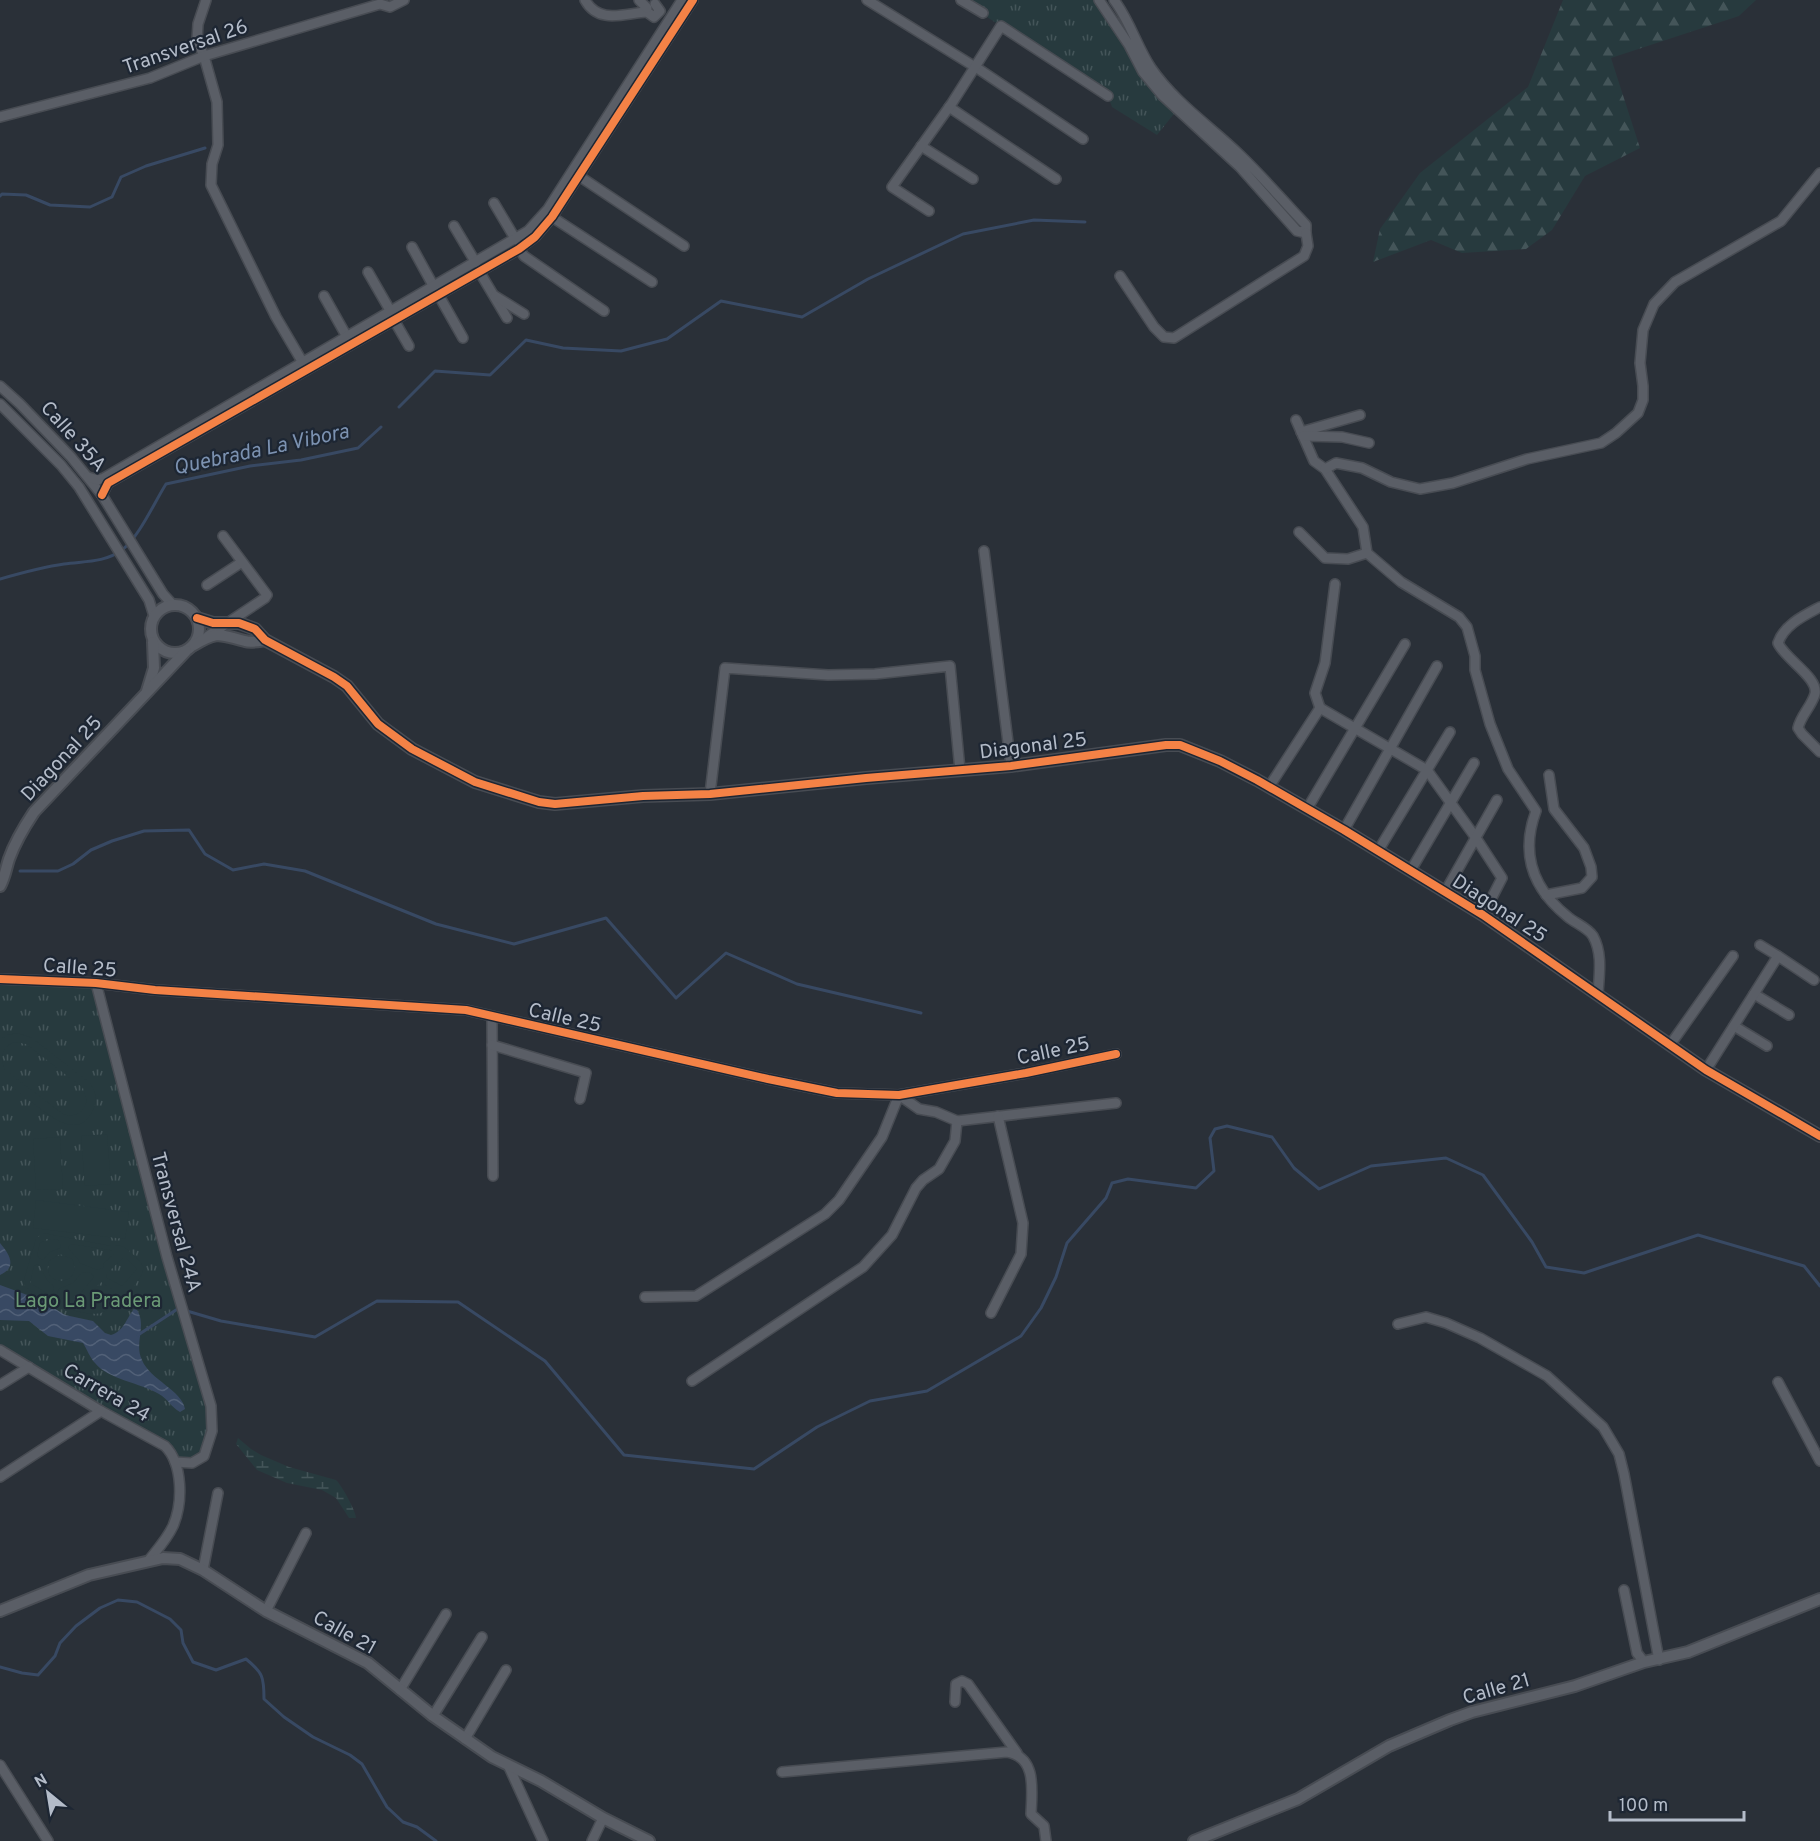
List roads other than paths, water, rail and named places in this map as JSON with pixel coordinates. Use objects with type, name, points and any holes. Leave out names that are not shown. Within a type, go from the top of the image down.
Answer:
[{"type":"street","points":[[206,0],[198,24],[196,40],[204,56],[217,102],[216,121],[219,132],[218,145],[212,164],[211,185],[276,316],[305,366]]},
{"type":"street","name":"Transversal 26","points":[[0,117],[150,78],[204,56],[380,4],[390,7],[404,0]]},
{"type":"street","points":[[585,0],[591,9],[615,17],[653,8]]},
{"type":"street","points":[[639,0],[669,19]]},
{"type":"street","points":[[518,244],[548,209],[682,0]]},
{"type":"street","points":[[88,477],[98,480],[104,478],[518,244],[535,237],[552,217],[693,0]]},
{"type":"street","points":[[867,0],[1083,139]]},
{"type":"street","points":[[962,0],[982,13]]},
{"type":"street","points":[[1099,0],[1143,72],[1162,94],[1240,167],[1297,231],[1306,233]]},
{"type":"street","points":[[1114,0],[1128,21],[1150,67],[1182,105],[1246,161],[1306,225],[1308,246],[1304,256],[1174,338],[1164,337],[1154,327],[1120,276]]},
{"type":"street","points":[[1120,31],[1128,21]]},
{"type":"street","points":[[929,211],[892,187],[949,107],[1001,26],[1108,96]]},
{"type":"street","points":[[949,107],[1056,179]]},
{"type":"street","points":[[921,147],[973,178]]},
{"type":"street","points":[[1325,470],[1336,463],[1345,464],[1362,468],[1391,482],[1420,489],[1453,483],[1527,459],[1601,443],[1616,433],[1638,412],[1643,400],[1640,363],[1643,330],[1654,304],[1675,282],[1781,221],[1820,173]]},
{"type":"street","points":[[579,176],[684,246]]},
{"type":"street","points":[[494,203],[524,256],[604,311]]},
{"type":"street","points":[[552,217],[652,282]]},
{"type":"street","points":[[454,226],[507,318]]},
{"type":"street","points":[[412,247],[463,338]]},
{"type":"street","points":[[368,272],[409,346]]},
{"type":"street","points":[[493,294],[524,315]]},
{"type":"street","points":[[324,296],[347,337]]},
{"type":"street","points":[[102,495],[108,483],[305,366],[347,337],[392,316]]},
{"type":"street","name":"Calle 35A","points":[[0,386],[20,404],[88,477],[113,510],[163,594],[173,604]]},
{"type":"street","name":"Calle 35A","points":[[0,404],[61,465],[79,487],[149,600],[154,616]]},
{"type":"street","points":[[1302,434],[1360,416]]},
{"type":"street","points":[[1296,420],[1314,461],[1325,470],[1363,527],[1367,553],[1401,582],[1459,617],[1467,627],[1475,656],[1475,670],[1490,724],[1508,769],[1536,811]]},
{"type":"street","points":[[1302,434],[1342,436],[1370,443]]},
{"type":"street","points":[[1299,532],[1325,558],[1347,559],[1367,553]]},
{"type":"street","points":[[206,638],[267,595],[223,536]]},
{"type":"street","points":[[984,551],[1011,766]]},
{"type":"street","points":[[207,585],[242,562]]},
{"type":"street","points":[[1335,584],[1325,663],[1315,693],[1320,708],[1427,770],[1502,878],[1483,915]]},
{"type":"street","points":[[173,604],[187,608],[197,618],[199,633],[189,649],[171,653],[164,651],[153,642],[150,629],[154,616],[159,610],[173,604]]},
{"type":"street","points":[[1820,607],[1781,633],[1778,643],[1782,652],[1808,676],[1815,686],[1815,693],[1800,718],[1798,728],[1820,752]]},
{"type":"street","name":"Diagonal 25","points":[[197,618],[213,623],[239,623],[255,629],[265,640],[347,686],[378,724],[412,749],[475,782],[539,802],[555,804],[643,796],[710,794],[1011,766],[1180,745],[1220,761],[1269,787],[1411,870],[1483,915],[1706,1070],[1820,1136]]},
{"type":"street","name":"Diagonal 25","points":[[4,878],[20,835],[34,812],[55,787],[189,649],[206,638],[217,635],[233,636],[247,642],[265,640]]},
{"type":"street","name":"Diagonal 25","points":[[146,694],[154,668],[153,642]]},
{"type":"street","points":[[1307,809],[1405,644]]},
{"type":"street","points":[[710,794],[724,668],[828,675],[875,674],[950,666],[960,770]]},
{"type":"street","points":[[1344,830],[1437,666]]},
{"type":"street","points":[[1269,787],[1320,708]]},
{"type":"street","points":[[1378,851],[1450,732]]},
{"type":"street","points":[[1411,870],[1474,763]]},
{"type":"street","points":[[1546,895],[1582,888],[1592,877],[1584,848],[1554,809],[1549,775]]},
{"type":"street","points":[[1445,892],[1497,800]]},
{"type":"street","points":[[1536,811],[1554,809]]},
{"type":"street","points":[[1536,811],[1531,823],[1528,858],[1535,878],[1546,895],[1566,916],[1592,933],[1599,951],[1598,994]]},
{"type":"street","points":[[1760,945],[1814,980]]},
{"type":"street","points":[[1670,1045],[1733,956]]},
{"type":"street","points":[[1706,1070],[1778,956]]},
{"type":"street","name":"Calle 25","points":[[0,979],[466,1010],[768,1080],[837,1093],[899,1095],[1026,1073],[1116,1054]]},
{"type":"street","name":"Transversal 24A","points":[[96,984],[167,1257],[211,1406],[212,1431],[204,1456],[192,1463],[175,1462]]},
{"type":"street","points":[[1754,994],[1789,1015]]},
{"type":"street","points":[[492,1017],[492,1176]]},
{"type":"street","points":[[1734,1026],[1767,1046]]},
{"type":"street","points":[[492,1045],[586,1073],[580,1099]]},
{"type":"street","points":[[645,1297],[696,1296],[825,1214],[839,1200],[882,1137],[899,1095],[919,1109],[957,1121],[1116,1103]]},
{"type":"street","points":[[991,1313],[1020,1254],[1023,1223],[998,1116]]},
{"type":"street","points":[[693,1381],[863,1267],[892,1235],[916,1188],[939,1169],[955,1141],[957,1121]]},
{"type":"street","points":[[1398,1324],[1426,1317],[1480,1338],[1547,1376],[1603,1427],[1619,1454],[1624,1474],[1659,1660]]},
{"type":"street","name":"Carrera 24","points":[[0,1350],[101,1411],[165,1446],[175,1462]]},
{"type":"street","points":[[0,1385],[29,1367]]},
{"type":"street","points":[[1778,1382],[1820,1461]]},
{"type":"street","points":[[0,1477],[101,1411]]},
{"type":"street","points":[[148,1560],[168,1534],[178,1511],[178,1476],[175,1462]]},
{"type":"street","points":[[203,1570],[218,1493]]},
{"type":"street","points":[[266,1611],[306,1533]]},
{"type":"street","name":"Calle 21","points":[[0,1611],[89,1575],[148,1560],[180,1559],[203,1570],[266,1611],[368,1664],[433,1716],[509,1767],[541,1781],[603,1818],[649,1841]]},
{"type":"street","points":[[1624,1590],[1637,1653],[1644,1662]]},
{"type":"street","name":"Calle 21","points":[[1194,1841],[1298,1799],[1389,1746],[1450,1720],[1472,1712],[1575,1686],[1644,1662],[1659,1660],[1739,1633],[1820,1599]]},
{"type":"street","points":[[400,1690],[446,1614]]},
{"type":"street","points":[[433,1716],[482,1636]]},
{"type":"street","points":[[465,1739],[506,1670]]},
{"type":"street","points":[[955,1702],[956,1684],[962,1681],[973,1690],[983,1708],[1028,1768],[1033,1785],[1031,1814],[1044,1826],[1046,1841]]},
{"type":"street","points":[[782,1772],[1007,1752],[1017,1753]]},
{"type":"street","points":[[0,1765],[48,1841]]},
{"type":"street","points":[[509,1767],[543,1841]]},
{"type":"street","points":[[592,1841],[603,1818]]},
{"type":"water","points":[[0,1243],[9,1256],[10,1264],[6,1272],[0,1275]]},
{"type":"water","points":[[0,1285],[41,1300],[65,1315],[93,1321],[105,1333],[111,1335],[122,1328],[134,1309],[137,1310],[141,1322],[139,1347],[142,1360],[152,1373],[178,1396],[185,1409],[180,1412],[159,1394],[100,1368],[83,1343],[48,1336],[29,1321],[0,1320]]},
{"type":"waterway","points":[[0,196],[2,194],[26,195],[50,205],[90,207],[112,197],[121,177],[146,166],[205,148]]},
{"type":"waterway","name":"Quebrada La Vibora","points":[[399,407],[435,371],[490,375],[526,340],[563,348],[621,351],[667,339],[721,301],[802,317],[868,279],[963,234],[1034,220],[1085,222]]},
{"type":"waterway","name":"Quebrada La Vibora","points":[[0,579],[48,567],[101,559],[122,550],[134,537],[166,484],[250,466],[301,460],[358,448],[381,427]]},
{"type":"waterway","points":[[20,871],[58,871],[73,864],[91,850],[144,831],[189,830],[205,854],[233,870],[264,864],[305,871],[436,924],[514,944],[606,918],[676,998],[726,953],[797,984],[921,1013]]},
{"type":"waterway","points":[[187,1311],[221,1321],[315,1337],[377,1301],[458,1302],[545,1361],[624,1455],[754,1469],[817,1427],[870,1401],[927,1391],[1021,1336],[1041,1308],[1056,1277],[1067,1243],[1106,1198],[1112,1183],[1128,1179],[1196,1188],[1214,1171],[1210,1138],[1215,1129],[1227,1126],[1272,1137],[1294,1168],[1319,1189],[1371,1166],[1446,1158],[1483,1175],[1532,1242],[1546,1267],[1584,1273],[1698,1235],[1804,1266],[1820,1286]]},
{"type":"waterway","points":[[138,1335],[179,1308]]},
{"type":"waterway","points":[[0,1667],[38,1675],[55,1656],[60,1643],[76,1626],[100,1608],[118,1600],[137,1602],[170,1619],[181,1630],[183,1643],[193,1662],[216,1670],[246,1659],[261,1676],[264,1685],[264,1699],[284,1717],[313,1737],[350,1755],[362,1764],[387,1807],[403,1822],[417,1827],[436,1841]]},
{"type":"park label","name":"Lago La Pradera","points":[[88,1300]]}]
